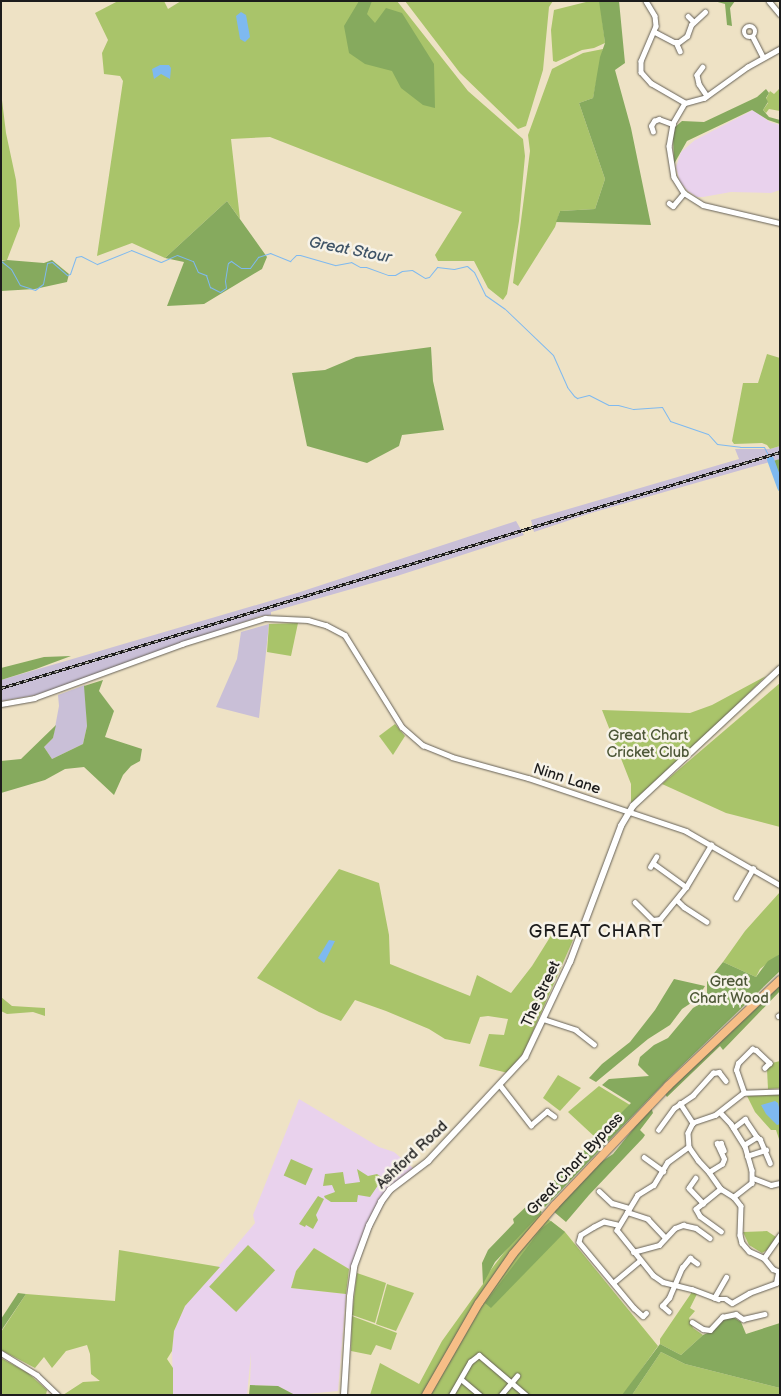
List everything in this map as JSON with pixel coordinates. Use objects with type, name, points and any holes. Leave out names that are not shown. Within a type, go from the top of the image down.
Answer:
[{"type":"main road","name":"Great Chart Bypass","points":[[426,1395],[479,1304],[514,1254],[555,1205],[663,1091],[780,980]]},
{"type":"street","points":[[646,1],[656,19],[655,32],[641,61],[643,75],[675,99],[685,103],[707,96],[764,57],[780,49]]},
{"type":"street","points":[[769,1],[779,11]]},
{"type":"street","points":[[676,42],[687,36],[694,22],[705,12]]},
{"type":"street","points":[[688,16],[694,22]]},
{"type":"street","points":[[655,32],[676,42],[680,52]]},
{"type":"street","points":[[753,37],[764,57]]},
{"type":"street","points":[[690,75],[696,75],[703,67]]},
{"type":"street","points":[[696,75],[699,84],[707,96]]},
{"type":"street","points":[[685,103],[674,124],[670,154],[674,177],[684,193],[702,205],[780,223]]},
{"type":"street","points":[[653,132],[648,126],[657,120],[674,124]]},
{"type":"street","points":[[672,206],[684,193]]},
{"type":"street","name":"Ninn Lane","points":[[1,704],[34,698],[182,644],[263,619],[308,620],[326,625],[345,635],[402,726],[422,745],[452,757],[686,831],[780,885]]},
{"type":"street","name":"The Street","points":[[492,1091],[500,1085],[525,1057],[570,962],[621,826],[632,806],[780,669]]},
{"type":"street","points":[[635,902],[638,908],[656,920],[677,900],[710,845]]},
{"type":"street","points":[[656,857],[652,865],[686,887]]},
{"type":"street","points":[[736,898],[753,869]]},
{"type":"street","points":[[677,900],[703,921]]},
{"type":"street","points":[[543,1019],[576,1030],[594,1044]]},
{"type":"street","points":[[744,1093],[736,1070],[738,1063],[752,1049],[756,1050],[770,1063],[765,1068]]},
{"type":"street","points":[[658,1130],[668,1114],[693,1095],[713,1073],[719,1072],[726,1081]]},
{"type":"street","points":[[500,1085],[531,1125],[547,1111],[554,1116]]},
{"type":"street","name":"Ashford Road","points":[[344,1395],[349,1305],[354,1266],[372,1219],[390,1190],[428,1161],[492,1091]]},
{"type":"street","points":[[732,1303],[749,1294],[778,1284],[779,1272],[764,1258],[749,1251],[741,1241],[741,1206],[734,1197],[720,1189],[709,1172],[698,1160],[689,1147],[688,1133],[694,1123],[720,1112],[744,1093],[780,1092]]},
{"type":"street","points":[[680,1103],[694,1123]]},
{"type":"street","points":[[720,1112],[744,1145],[753,1178],[752,1183],[734,1197]]},
{"type":"street","points":[[733,1128],[744,1120],[766,1150],[770,1162]]},
{"type":"street","points":[[744,1145],[757,1137]]},
{"type":"street","points":[[709,1172],[722,1164],[724,1159],[718,1144],[721,1143],[724,1150]]},
{"type":"street","points":[[689,1147],[668,1162],[654,1184],[638,1195],[618,1225],[618,1233],[653,1275],[673,1285],[692,1289],[714,1298],[726,1299],[732,1303],[736,1314],[743,1319],[764,1314]]},
{"type":"street","points":[[747,1156],[766,1150]]},
{"type":"street","points":[[644,1157],[663,1171]]},
{"type":"street","points":[[696,1178],[689,1188],[703,1203]]},
{"type":"street","points":[[753,1178],[771,1185],[780,1183]]},
{"type":"street","points":[[720,1189],[703,1203],[696,1210],[696,1213],[721,1231]]},
{"type":"street","points":[[599,1192],[612,1203],[648,1219],[665,1238]]},
{"type":"street","points":[[618,1225],[604,1222],[579,1239],[581,1244],[638,1312],[643,1316],[646,1312]]},
{"type":"street","points":[[633,1252],[655,1247],[675,1228],[682,1225],[696,1228],[710,1238]]},
{"type":"street","points":[[764,1258],[780,1235]]},
{"type":"street","points":[[669,1312],[662,1306],[669,1298],[673,1285],[690,1258],[697,1263]]},
{"type":"street","points":[[613,1283],[641,1261]]},
{"type":"street","points":[[714,1298],[726,1278]]},
{"type":"street","points":[[692,1322],[703,1329],[710,1330],[722,1317],[736,1314]]},
{"type":"street","points":[[1,1352],[37,1375],[58,1395]]},
{"type":"street","points":[[451,1395],[470,1362],[478,1355],[526,1395]]},
{"type":"street","points":[[501,1395],[517,1376]]},
{"type":"street","points":[[460,1379],[480,1395]]},
{"type":"shaded area","points":[[753,110],[770,122],[780,125],[780,190],[771,193],[731,192],[703,197],[697,197],[688,191],[680,182],[676,167],[681,152],[695,140]]},
{"type":"shaded area","points":[[780,446],[780,459],[591,513],[534,532],[531,520],[739,459],[735,449],[770,449]]},
{"type":"shaded area","points":[[516,521],[524,535],[397,576],[271,612],[271,615],[261,616],[36,695],[1,701],[1,680],[297,593]]},
{"type":"shaded area","points":[[269,624],[259,718],[216,707],[237,659],[241,632]]},
{"type":"shaded area","points":[[85,685],[87,726],[83,744],[52,759],[44,747],[53,738],[59,706],[58,695]]},
{"type":"shaded area","points":[[299,1099],[379,1147],[394,1152],[414,1169],[389,1189],[349,1269],[314,1248],[296,1271],[291,1288],[346,1294],[338,1391],[295,1395],[278,1386],[250,1385],[251,1353],[247,1395],[173,1395],[172,1351],[174,1331],[185,1306],[255,1223],[253,1215]]},
{"type":"green space","points":[[118,1],[164,1],[168,9],[181,1],[397,1],[468,91],[523,139],[525,156],[519,221],[507,294],[503,300],[488,288],[474,261],[438,261],[435,255],[462,212],[270,137],[231,139],[240,219],[227,201],[165,258],[132,243],[97,256],[123,81],[120,76],[104,74],[102,53],[108,40],[95,13]]},
{"type":"green space","points":[[359,1],[372,1],[367,14],[375,23],[386,8],[402,13],[434,64],[435,108],[423,105],[401,88],[392,71],[365,64],[349,53],[344,26]]},
{"type":"green space","points":[[405,1],[553,1],[549,7],[543,70],[526,126],[518,129],[460,73]]},
{"type":"green space","points":[[590,1],[600,1],[605,43],[594,48],[582,50],[556,62],[553,61],[551,30],[554,10]]},
{"type":"green space","points":[[599,1],[619,1],[625,63],[615,70],[631,128],[651,225],[556,222],[560,211],[595,209],[605,179],[579,103],[593,98],[600,57],[605,43]]},
{"type":"green space","points":[[714,1],[735,1],[730,8],[732,26],[727,25],[725,4]]},
{"type":"green space","points":[[603,49],[593,98],[579,103],[605,179],[595,209],[560,211],[555,227],[518,286],[513,283],[530,151],[528,135],[552,69],[583,53]]},
{"type":"green space","points":[[780,88],[780,111],[769,109],[766,113],[763,110],[768,103],[766,99],[770,91],[774,94]]},
{"type":"green space","points":[[766,89],[769,93],[766,98],[768,102],[763,110],[769,117],[780,120],[780,124],[768,120],[752,110],[687,141],[674,164],[673,138],[675,127],[682,121],[704,122],[757,97]]},
{"type":"green space","points":[[1,92],[6,133],[16,180],[20,226],[7,260],[1,260]]},
{"type":"green space","points":[[227,201],[267,257],[262,269],[204,304],[167,306],[184,262],[165,258]]},
{"type":"green space","points":[[52,260],[69,274],[67,282],[35,289],[1,291],[1,261],[44,263]]},
{"type":"green space","points":[[431,347],[433,381],[444,430],[402,435],[399,446],[367,463],[307,446],[292,373],[325,370],[356,357]]},
{"type":"green space","points":[[767,354],[780,358],[780,446],[770,449],[762,443],[734,444],[732,441],[743,383],[758,383]]},
{"type":"green space","points":[[780,459],[780,507],[779,491],[769,462]]},
{"type":"green space","points":[[298,623],[291,656],[267,652],[269,624]]},
{"type":"green space","points":[[71,656],[1,680],[1,668],[44,657]]},
{"type":"green space","name":"Great Chart Cricket Club","points":[[766,676],[714,727],[631,803],[631,784],[602,710],[690,713],[712,705]]},
{"type":"green space","points":[[103,680],[99,691],[114,711],[105,737],[142,749],[140,761],[131,766],[123,775],[114,795],[84,767],[65,769],[45,780],[1,793],[1,761],[21,759],[56,725],[53,738],[44,747],[52,759],[83,744],[87,726],[84,686]]},
{"type":"green space","points":[[780,683],[780,827],[726,813],[662,784]]},
{"type":"green space","points":[[395,724],[405,736],[393,755],[379,736]]},
{"type":"green space","points":[[339,869],[379,883],[389,935],[390,964],[470,996],[477,975],[511,993],[532,966],[557,926],[573,940],[524,1052],[508,1073],[479,1066],[489,1034],[504,1035],[508,1019],[488,1016],[480,1017],[470,1044],[445,1039],[429,1029],[355,1000],[341,1021],[319,1012],[257,978]]},
{"type":"green space","points":[[780,892],[780,954],[760,969],[756,977],[723,962],[745,931]]},
{"type":"green space","name":"Great Chart Wood","points":[[780,954],[780,971],[669,1078],[545,1207],[535,1200],[631,1103],[602,1085],[609,1079],[649,1076],[638,1065],[640,1057],[654,1045],[668,1038],[693,1008],[707,1000],[707,982],[723,962],[756,977],[768,961]]},
{"type":"green space","name":"Great Chart Wood","points":[[674,979],[705,986],[697,999],[682,1009],[670,1025],[648,1039],[596,1082],[589,1078],[602,1064],[630,1042],[655,1010]]},
{"type":"green space","points":[[780,985],[780,991],[723,1050],[720,1046],[667,1097],[664,1093]]},
{"type":"green space","points":[[1,997],[12,1006],[45,1008],[45,1016],[33,1012],[7,1014],[1,1011]]},
{"type":"green space","points":[[780,1061],[780,1088],[768,1089],[767,1069],[772,1063]]},
{"type":"green space","points":[[558,1075],[581,1088],[560,1111],[543,1098]]},
{"type":"green space","points":[[599,1086],[630,1105],[596,1138],[568,1112]]},
{"type":"green space","points":[[780,1095],[780,1142],[776,1130],[771,1130],[755,1112],[747,1096]]},
{"type":"green space","points":[[651,1107],[653,1113],[640,1130],[645,1135],[643,1138],[566,1222],[553,1211],[595,1166],[613,1154]]},
{"type":"green space","points":[[291,1159],[313,1169],[306,1185],[284,1175]]},
{"type":"green space","points":[[357,1169],[368,1176],[377,1174],[383,1178],[370,1197],[358,1195],[357,1202],[331,1202],[325,1198],[324,1196],[335,1192],[332,1185],[323,1186],[325,1174],[343,1172],[345,1184],[360,1182]]},
{"type":"green space","points":[[318,1196],[324,1199],[316,1215],[318,1220],[313,1229],[299,1224]]},
{"type":"green space","points":[[530,1203],[542,1212],[495,1262],[483,1284],[482,1263],[488,1250],[514,1223],[513,1219]]},
{"type":"green space","points":[[540,1213],[565,1232],[658,1346],[623,1395],[370,1395],[380,1363],[419,1384],[442,1341],[483,1284],[483,1280],[509,1246]]},
{"type":"green space","points":[[551,1221],[565,1232],[491,1308],[485,1303],[541,1229]]},
{"type":"green space","points":[[767,1231],[776,1237],[767,1250],[762,1253],[749,1245],[743,1232]]},
{"type":"green space","points":[[248,1245],[275,1270],[236,1312],[209,1287]]},
{"type":"green space","points":[[314,1248],[349,1269],[346,1294],[291,1288],[296,1271]]},
{"type":"green space","points":[[119,1250],[220,1267],[185,1306],[174,1331],[172,1351],[167,1359],[173,1368],[173,1395],[63,1395],[83,1382],[100,1381],[91,1374],[90,1354],[87,1345],[66,1351],[52,1368],[44,1357],[35,1368],[1,1350],[1,1332],[26,1294],[115,1301]]},
{"type":"green space","points":[[357,1273],[386,1283],[375,1323],[352,1315]]},
{"type":"green space","points":[[387,1284],[414,1293],[396,1331],[376,1324]]},
{"type":"green space","points":[[692,1292],[697,1294],[690,1308],[695,1311],[689,1318],[693,1328],[703,1335],[681,1355],[660,1344],[660,1339]]},
{"type":"green space","points":[[18,1293],[26,1294],[1,1331],[1,1319]]},
{"type":"green space","points":[[352,1316],[397,1333],[391,1350],[376,1345],[371,1355],[351,1351]]},
{"type":"green space","points":[[733,1317],[741,1322],[746,1334],[780,1323],[780,1388],[685,1364],[661,1352],[632,1395],[622,1395],[660,1344],[681,1355],[703,1335],[712,1331],[718,1321]]},
{"type":"green space","points":[[661,1352],[685,1364],[780,1388],[780,1395],[632,1395]]},
{"type":"green space","points":[[1,1358],[28,1373],[47,1390],[46,1395],[1,1395]]},
{"type":"green space","points":[[250,1385],[278,1386],[295,1395],[249,1395]]},
{"type":"water","points":[[241,12],[246,15],[250,37],[245,42],[240,39],[236,16]]},
{"type":"water","points":[[160,65],[169,65],[171,68],[170,79],[161,74],[154,79],[152,69]]},
{"type":"water","points":[[329,940],[335,941],[324,963],[318,958]]},
{"type":"water","points":[[775,1101],[778,1103],[780,1112],[780,1124],[777,1125],[766,1114],[761,1105]]},
{"type":"waterway","name":"Great Stour","points":[[1,261],[11,269],[20,285],[35,290],[43,284],[47,263],[52,262],[67,275],[70,274],[76,257],[81,256],[97,264],[131,250],[161,262],[177,255],[193,261],[198,272],[206,275],[210,287],[220,292],[226,288],[225,281],[228,263],[231,261],[241,268],[250,268],[258,257],[270,253],[290,261],[296,255],[300,255],[336,265],[351,262],[360,267],[366,267],[388,275],[412,270],[425,278],[429,277],[437,267],[454,269],[467,266],[474,272],[485,295],[505,309],[553,355],[567,387],[577,398],[589,395],[609,405],[633,409],[662,407],[670,421],[708,434],[717,444],[740,447],[764,447],[770,459]]},
{"type":"waterway","name":"Great Stour","points":[[770,459],[780,487]]},
{"type":"railway","points":[[1,688],[780,452]]},
{"type":"district","name":"GREAT CHART","points":[[596,932]]}]
